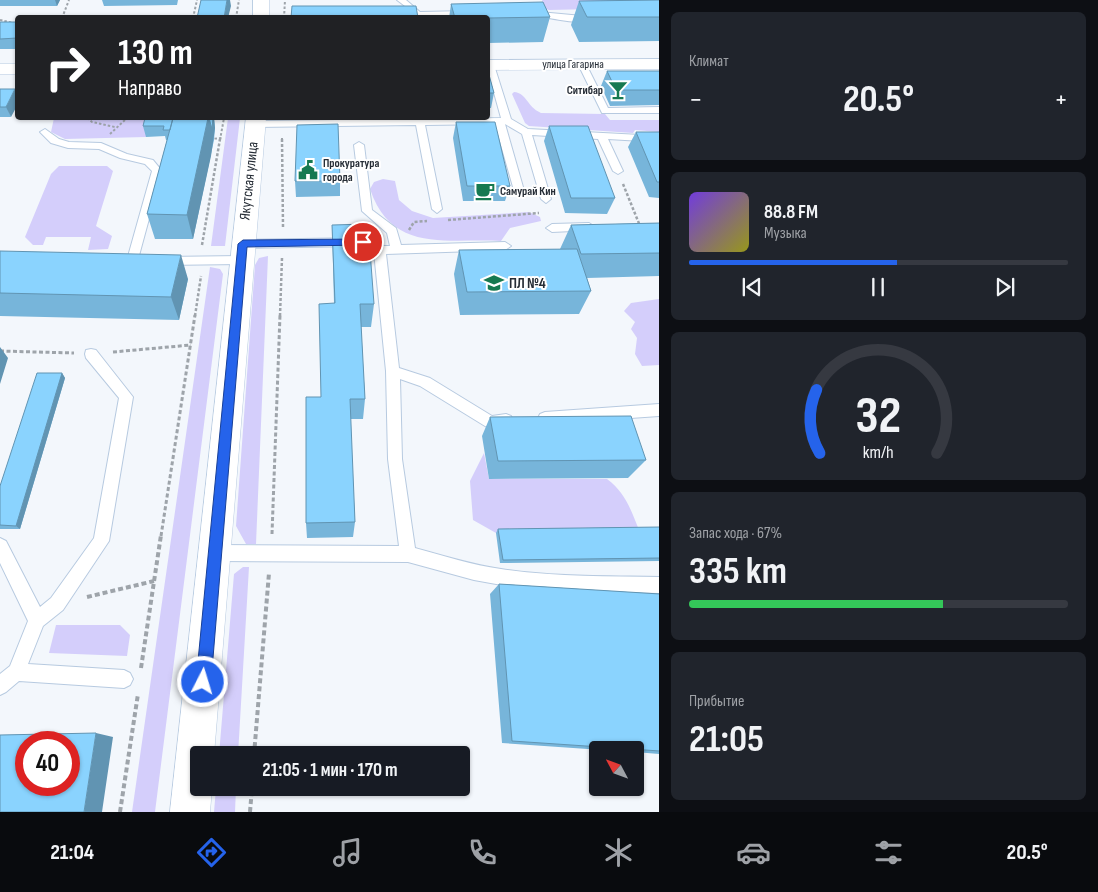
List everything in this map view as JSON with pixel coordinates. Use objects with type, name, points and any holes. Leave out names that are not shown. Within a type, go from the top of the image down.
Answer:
[{"type":"street","points":[[261,0],[261,15]]},
{"type":"street","name":"улица Гагарина","points":[[490,65],[659,64]]},
{"type":"street","points":[[0,69],[15,69]]},
{"type":"street","name":"Якутская улица","points":[[190,812],[216,553],[242,252],[264,121]]},
{"type":"lane","points":[[402,0],[418,15]]},
{"type":"lane","points":[[417,0],[419,15]]},
{"type":"lane","points":[[525,12],[575,19],[603,19]]},
{"type":"lane","points":[[438,15],[476,13]]},
{"type":"lane","points":[[582,64],[606,111],[659,110]]},
{"type":"lane","points":[[490,69],[520,194]]},
{"type":"lane","points":[[264,121],[503,121],[526,132],[659,139]]},
{"type":"lane","points":[[420,122],[437,209]]},
{"type":"lane","points":[[45,132],[55,141],[68,145],[101,146],[124,156],[149,162],[157,171],[137,260],[203,261],[283,243],[363,242],[374,245],[380,250],[505,246]]},
{"type":"lane","points":[[526,132],[546,199]]},
{"type":"lane","points":[[602,136],[618,171]]},
{"type":"lane","points":[[359,145],[367,211],[392,231],[401,249]]},
{"type":"lane","points":[[552,228],[640,226]]},
{"type":"lane","points":[[380,250],[393,372],[396,459],[408,554]]},
{"type":"lane","points":[[0,686],[16,672],[37,620],[57,604],[101,541],[126,397],[91,354]]},
{"type":"lane","points":[[393,372],[425,382],[490,422],[659,410]]},
{"type":"lane","points":[[0,546],[37,620]]},
{"type":"lane","points":[[216,553],[408,554],[512,579],[562,583],[659,585]]},
{"type":"lane","points":[[16,672],[134,681]]},
{"type":"path","points":[[63,15],[69,0]]},
{"type":"path","points":[[194,15],[197,0]]},
{"type":"path","points":[[236,15],[239,0]]},
{"type":"path","points":[[284,15],[285,0]]},
{"type":"path","points":[[0,20],[15,24]]},
{"type":"path","points":[[90,120],[115,127]]},
{"type":"path","points":[[109,135],[121,120]]},
{"type":"path","points":[[120,812],[134,681],[154,581],[203,261],[202,243],[224,120]]},
{"type":"path","points":[[255,746],[267,584],[272,553],[283,243],[264,121]]},
{"type":"path","points":[[204,139],[222,138]]},
{"type":"path","points":[[618,171],[640,226]]},
{"type":"path","points":[[440,220],[546,212],[552,228]]},
{"type":"path","points":[[401,249],[406,234],[414,222],[431,221]]},
{"type":"path","points":[[0,351],[91,354],[191,345]]},
{"type":"path","points":[[57,604],[154,581]]},
{"type":"path","points":[[250,812],[251,796]]},
{"type":"shaded area","points":[[542,0],[656,1],[593,9],[549,10],[546,9]]},
{"type":"shaded area","points":[[514,92],[522,95],[532,107],[541,113],[605,114],[610,120],[659,120],[659,132],[635,130],[633,133],[529,126],[525,123],[512,94]]},
{"type":"shaded area","points":[[54,120],[150,120],[146,137],[65,139],[51,132]]},
{"type":"shaded area","points":[[228,120],[240,120],[225,246],[211,246]]},
{"type":"shaded area","points":[[59,166],[107,166],[113,171],[96,226],[112,236],[108,249],[88,250],[91,237],[46,237],[43,245],[33,245],[25,237],[51,174]]},
{"type":"shaded area","points":[[383,179],[395,181],[399,200],[412,211],[433,218],[529,212],[540,217],[541,221],[510,228],[501,241],[424,238],[407,233],[392,224],[380,210],[370,189],[374,182]]},
{"type":"shaded area","points":[[268,256],[256,544],[246,544],[236,526],[255,265],[259,258]]},
{"type":"shaded area","points":[[210,267],[220,269],[223,274],[155,812],[132,812]]},
{"type":"shaded area","points":[[659,299],[659,365],[642,366],[635,354],[637,338],[631,329],[635,322],[624,311],[631,303]]},
{"type":"shaded area","points":[[484,453],[489,479],[607,479],[623,496],[639,530],[496,533],[473,520],[470,481]]},
{"type":"shaded area","points":[[243,567],[249,567],[239,746],[220,746],[234,574]]},
{"type":"shaded area","points":[[56,625],[120,625],[130,635],[127,656],[49,653]]},
{"type":"shaded area","points":[[215,796],[236,796],[235,812],[214,812]]},
{"type":"building","points":[[201,0],[227,0],[224,15],[198,15]]},
{"type":"building","points":[[659,0],[659,17],[587,17],[579,1]]},
{"type":"building","points":[[543,2],[550,17],[490,18],[490,15],[454,15],[451,4]]},
{"type":"building","points":[[292,6],[416,6],[418,15],[291,15]]},
{"type":"building","points":[[0,22],[15,22],[15,38],[0,39]]},
{"type":"building","points":[[607,71],[659,71],[659,90],[616,90]]},
{"type":"building","points":[[490,78],[494,93],[490,93]]},
{"type":"building","points":[[0,89],[15,89],[6,107],[0,107]]},
{"type":"building","points":[[144,120],[172,120],[170,130],[163,130],[164,126],[143,126]]},
{"type":"building","points":[[172,120],[208,120],[187,215],[147,214]]},
{"type":"building","points":[[456,122],[495,122],[510,186],[467,186]]},
{"type":"building","points":[[338,124],[340,181],[295,181],[297,125]]},
{"type":"building","points":[[549,126],[588,126],[615,198],[571,198]]},
{"type":"building","points":[[636,132],[659,132],[659,182],[657,182]]},
{"type":"building","points":[[659,223],[659,253],[581,254],[571,225]]},
{"type":"building","points":[[368,224],[374,304],[360,304],[365,399],[350,399],[355,522],[306,523],[306,397],[321,397],[319,304],[335,303],[332,225]]},
{"type":"building","points":[[577,249],[591,291],[467,292],[459,250]]},
{"type":"building","points":[[0,251],[181,255],[171,297],[0,293]]},
{"type":"building","points":[[37,373],[62,373],[16,526],[0,525],[0,486]]},
{"type":"building","points":[[631,416],[646,460],[498,461],[490,417]]},
{"type":"building","points":[[659,527],[659,558],[503,560],[498,529]]},
{"type":"building","points":[[499,584],[659,594],[659,751],[644,750],[644,741],[589,741],[589,746],[512,741]]},
{"type":"building","points":[[80,733],[96,733],[84,812],[0,812],[0,735],[15,735],[15,796],[80,796]]},
{"type":"place","name":"Ситибар","points":[[618,90]]},
{"type":"place","name":"Прокуратура города","points":[[308,170]]},
{"type":"place","name":"Самурай Кин","points":[[485,191]]},
{"type":"place","name":"ПЛ №4","points":[[494,283]]},
{"type":"route","points":[[203,682],[243,244],[363,242]]}]
